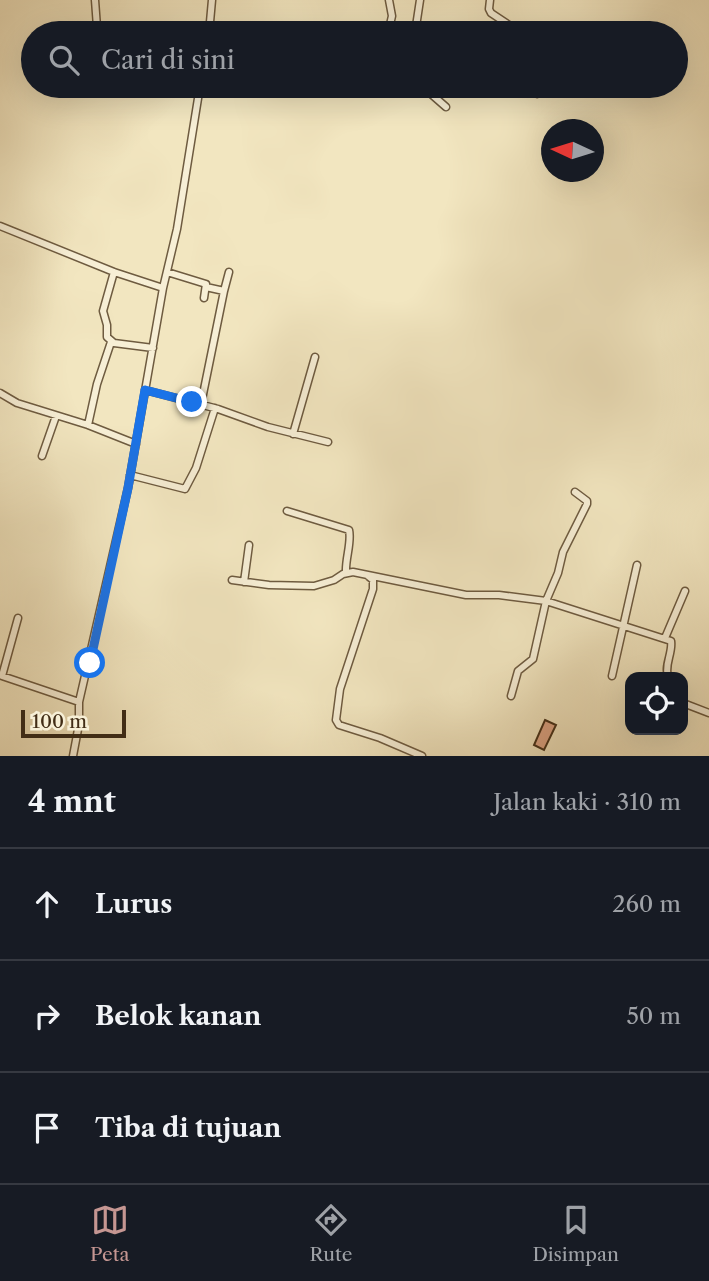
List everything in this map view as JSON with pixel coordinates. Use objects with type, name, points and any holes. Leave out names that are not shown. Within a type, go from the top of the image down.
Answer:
[{"type":"street","points":[[95,0],[97,21]]},
{"type":"street","points":[[210,21],[212,0]]},
{"type":"street","points":[[389,0],[393,11],[391,21]]},
{"type":"street","points":[[417,21],[420,0]]},
{"type":"street","points":[[490,0],[491,13],[503,21]]},
{"type":"street","points":[[73,756],[79,724],[79,702],[114,557],[163,288],[177,229],[198,98]]},
{"type":"street","points":[[436,98],[446,107]]},
{"type":"street","points":[[0,226],[114,272],[163,288]]},
{"type":"street","points":[[114,272],[103,311],[107,337],[111,342],[153,348]]},
{"type":"street","points":[[167,272],[205,283],[204,298]]},
{"type":"street","points":[[201,404],[229,272]]},
{"type":"street","points":[[206,287],[224,291]]},
{"type":"street","points":[[89,425],[97,384],[111,342]]},
{"type":"street","points":[[293,434],[315,357]]},
{"type":"street","points":[[145,390],[328,442]]},
{"type":"street","points":[[0,393],[17,403],[89,425],[136,444]]},
{"type":"street","points":[[130,475],[185,489],[196,468],[215,408]]},
{"type":"street","points":[[42,456],[55,416]]},
{"type":"street","points":[[511,696],[518,671],[533,659],[546,601],[558,573],[563,552],[588,503],[575,492]]},
{"type":"street","points":[[287,510],[349,530],[351,534],[346,553],[346,573]]},
{"type":"street","points":[[244,582],[249,545]]},
{"type":"street","points":[[612,676],[637,565]]},
{"type":"street","points":[[232,580],[314,586],[346,573],[466,595],[499,595],[546,601],[665,638],[672,644],[667,672]]},
{"type":"street","points":[[367,575],[373,580],[373,589],[340,689],[335,720],[339,725],[380,738],[422,756]]},
{"type":"street","points":[[665,638],[685,591]]},
{"type":"street","points":[[18,618],[2,673],[79,702]]},
{"type":"street","points":[[688,705],[709,713]]},
{"type":"building","points":[[545,720],[556,725],[544,750],[534,745]]},
{"type":"route","points":[[90,663],[128,488],[145,390],[192,402]]}]
